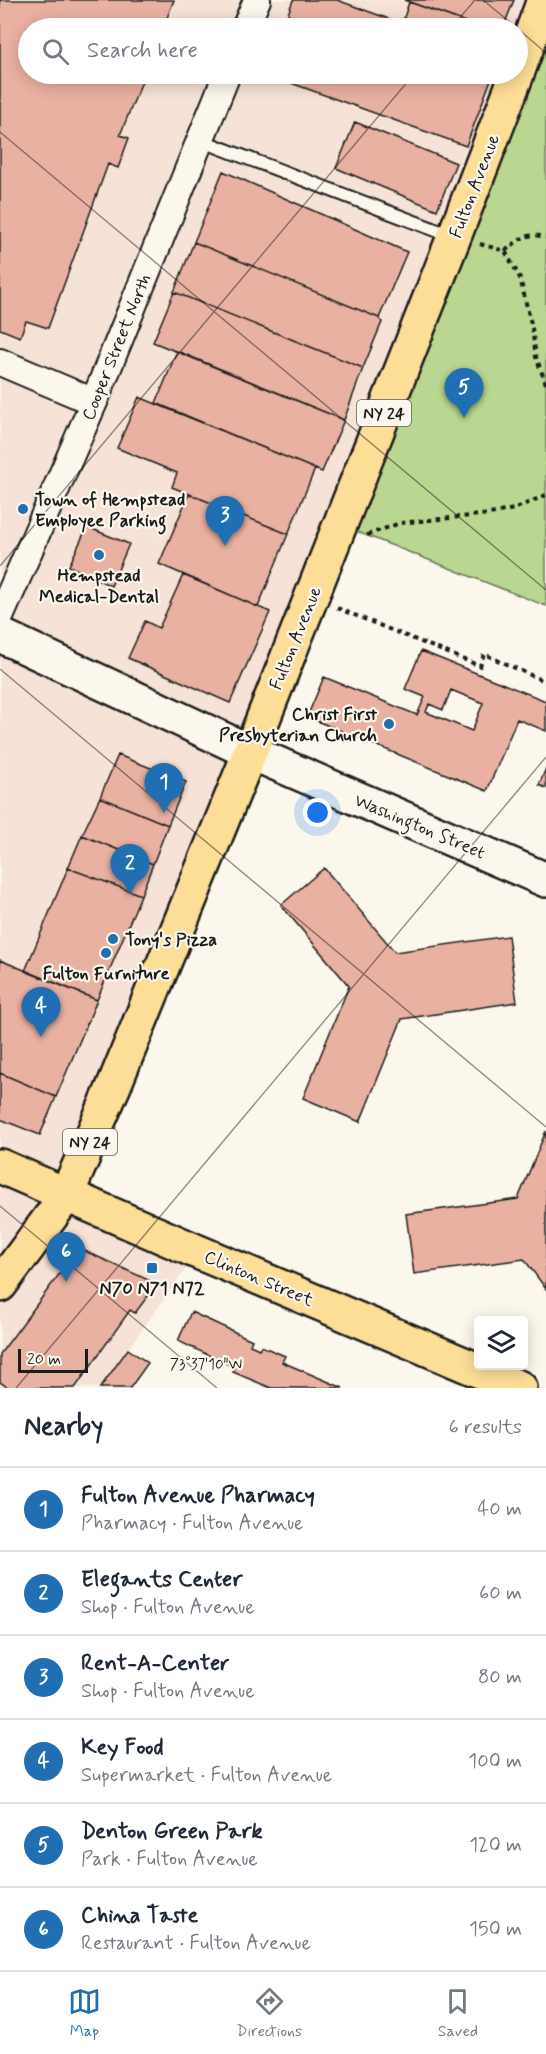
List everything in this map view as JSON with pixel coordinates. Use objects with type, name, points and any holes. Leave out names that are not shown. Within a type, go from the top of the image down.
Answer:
[{"type":"main road","name":"Fulton Avenue","points":[[528,43],[544,0]]},
{"type":"main road","name":"Fulton Avenue","points":[[0,1285],[66,1196],[113,1088],[250,752],[512,84]]},
{"type":"main road","name":"Washington Street","points":[[0,634],[250,752],[546,880]]},
{"type":"main road","name":"Clinton Street","points":[[0,1166],[520,1388]]},
{"type":"street","points":[[249,18],[256,0]]},
{"type":"street","name":"Cooper Street North","points":[[0,618],[94,402],[223,84]]},
{"type":"street","points":[[0,362],[94,402]]},
{"type":"lane","points":[[200,140],[454,237]]},
{"type":"path","points":[[505,251],[522,238],[534,234],[546,237]]},
{"type":"path","points":[[454,237],[505,251],[520,278],[532,328],[536,357],[546,384]]},
{"type":"path","points":[[365,535],[400,523],[514,509],[546,495]]},
{"type":"path","points":[[337,608],[480,666],[484,654],[546,682]]},
{"type":"shaded area","points":[[0,0],[546,0],[528,18],[18,18],[18,84],[512,84],[67,1195],[198,1252],[100,1388],[0,1388]]},
{"type":"green space","points":[[546,28],[546,606],[340,525],[523,84],[528,84],[528,71]]},
{"type":"building","points":[[0,0],[174,0],[167,18],[18,18],[18,84],[141,84],[120,135],[129,138],[118,168],[108,164],[48,328],[26,321],[20,337],[0,329]]},
{"type":"building","points":[[293,0],[337,0],[386,18],[287,18]]},
{"type":"building","points":[[404,0],[514,0],[507,18],[454,18]]},
{"type":"building","points":[[409,2],[454,18],[404,18]]},
{"type":"building","points":[[294,84],[489,84],[466,146]]},
{"type":"building","points":[[355,122],[456,163],[437,210],[336,168]]},
{"type":"building","points":[[223,171],[407,252],[379,318],[194,242]]},
{"type":"building","points":[[194,242],[379,318],[382,322],[363,368],[174,292]]},
{"type":"building","points":[[174,292],[363,368],[344,420],[153,342]]},
{"type":"building","points":[[177,351],[344,420],[322,472],[156,403]]},
{"type":"building","points":[[139,397],[315,469],[288,534],[172,487],[177,473],[117,448]]},
{"type":"building","points":[[189,494],[288,534],[258,607],[159,564]]},
{"type":"building","name":"Hempstead Medical-Dental","points":[[87,527],[129,544],[111,586],[69,566]]},
{"type":"building","points":[[183,575],[270,612],[230,703],[128,658],[145,621],[159,628]]},
{"type":"building","name":"Christ First Presbyterian Church","points":[[421,651],[546,701],[546,731],[517,719],[487,791],[307,717],[324,677],[417,715],[425,697],[405,689]],"holes":[[[451,690],[483,703],[472,731],[426,712],[429,704],[443,710]]]},
{"type":"building","points":[[118,755],[186,782],[168,825],[100,797]]},
{"type":"building","points":[[546,768],[546,788],[539,785]]},
{"type":"building","points":[[100,797],[168,825],[153,864],[82,835]]},
{"type":"building","points":[[82,835],[153,864],[141,895],[68,868]]},
{"type":"building","points":[[68,868],[141,895],[97,1000],[25,971]]},
{"type":"building","points":[[324,868],[395,952],[508,936],[517,1002],[402,1019],[360,1122],[303,1098],[349,986],[281,905]]},
{"type":"building","points":[[0,960],[97,1000],[56,1097],[0,1073]]},
{"type":"building","points":[[0,1073],[56,1097],[40,1135],[0,1119]]},
{"type":"building","points":[[546,1131],[546,1289],[524,1259],[414,1274],[406,1214],[518,1199]]},
{"type":"building","points":[[85,1251],[157,1284],[135,1313],[130,1310],[75,1388],[9,1388],[0,1382],[0,1354],[72,1257]]},
{"type":"building","points":[[191,1312],[252,1340],[250,1345],[259,1349],[261,1346],[285,1356],[282,1362],[343,1388],[271,1388],[233,1372],[234,1367],[178,1341]]},
{"type":"building","points":[[128,1349],[148,1363],[130,1388],[100,1388]]},
{"type":"place","name":"Denton Green Park","points":[[464,418]]},
{"type":"place","name":"Town of Hempstead Employee Parking","points":[[23,509]]},
{"type":"place","name":"Rent-A-Center","points":[[225,546]]},
{"type":"place","name":"Hempstead Medical-Dental","points":[[99,555]]},
{"type":"place","name":"Christ First Presbyterian Church","points":[[389,724]]},
{"type":"place","name":"Fulton Avenue Pharmacy","points":[[164,813]]},
{"type":"place","name":"Elegants Center","points":[[130,894]]},
{"type":"place","name":"Tony's Pizza","points":[[113,939]]},
{"type":"place","name":"Fulton Furniture","points":[[106,953]]},
{"type":"place","name":"Key Food","points":[[41,1037]]},
{"type":"place","name":"N70 N71 N72","points":[[152,1268]]},
{"type":"place","name":"China Taste","points":[[66,1282]]}]
